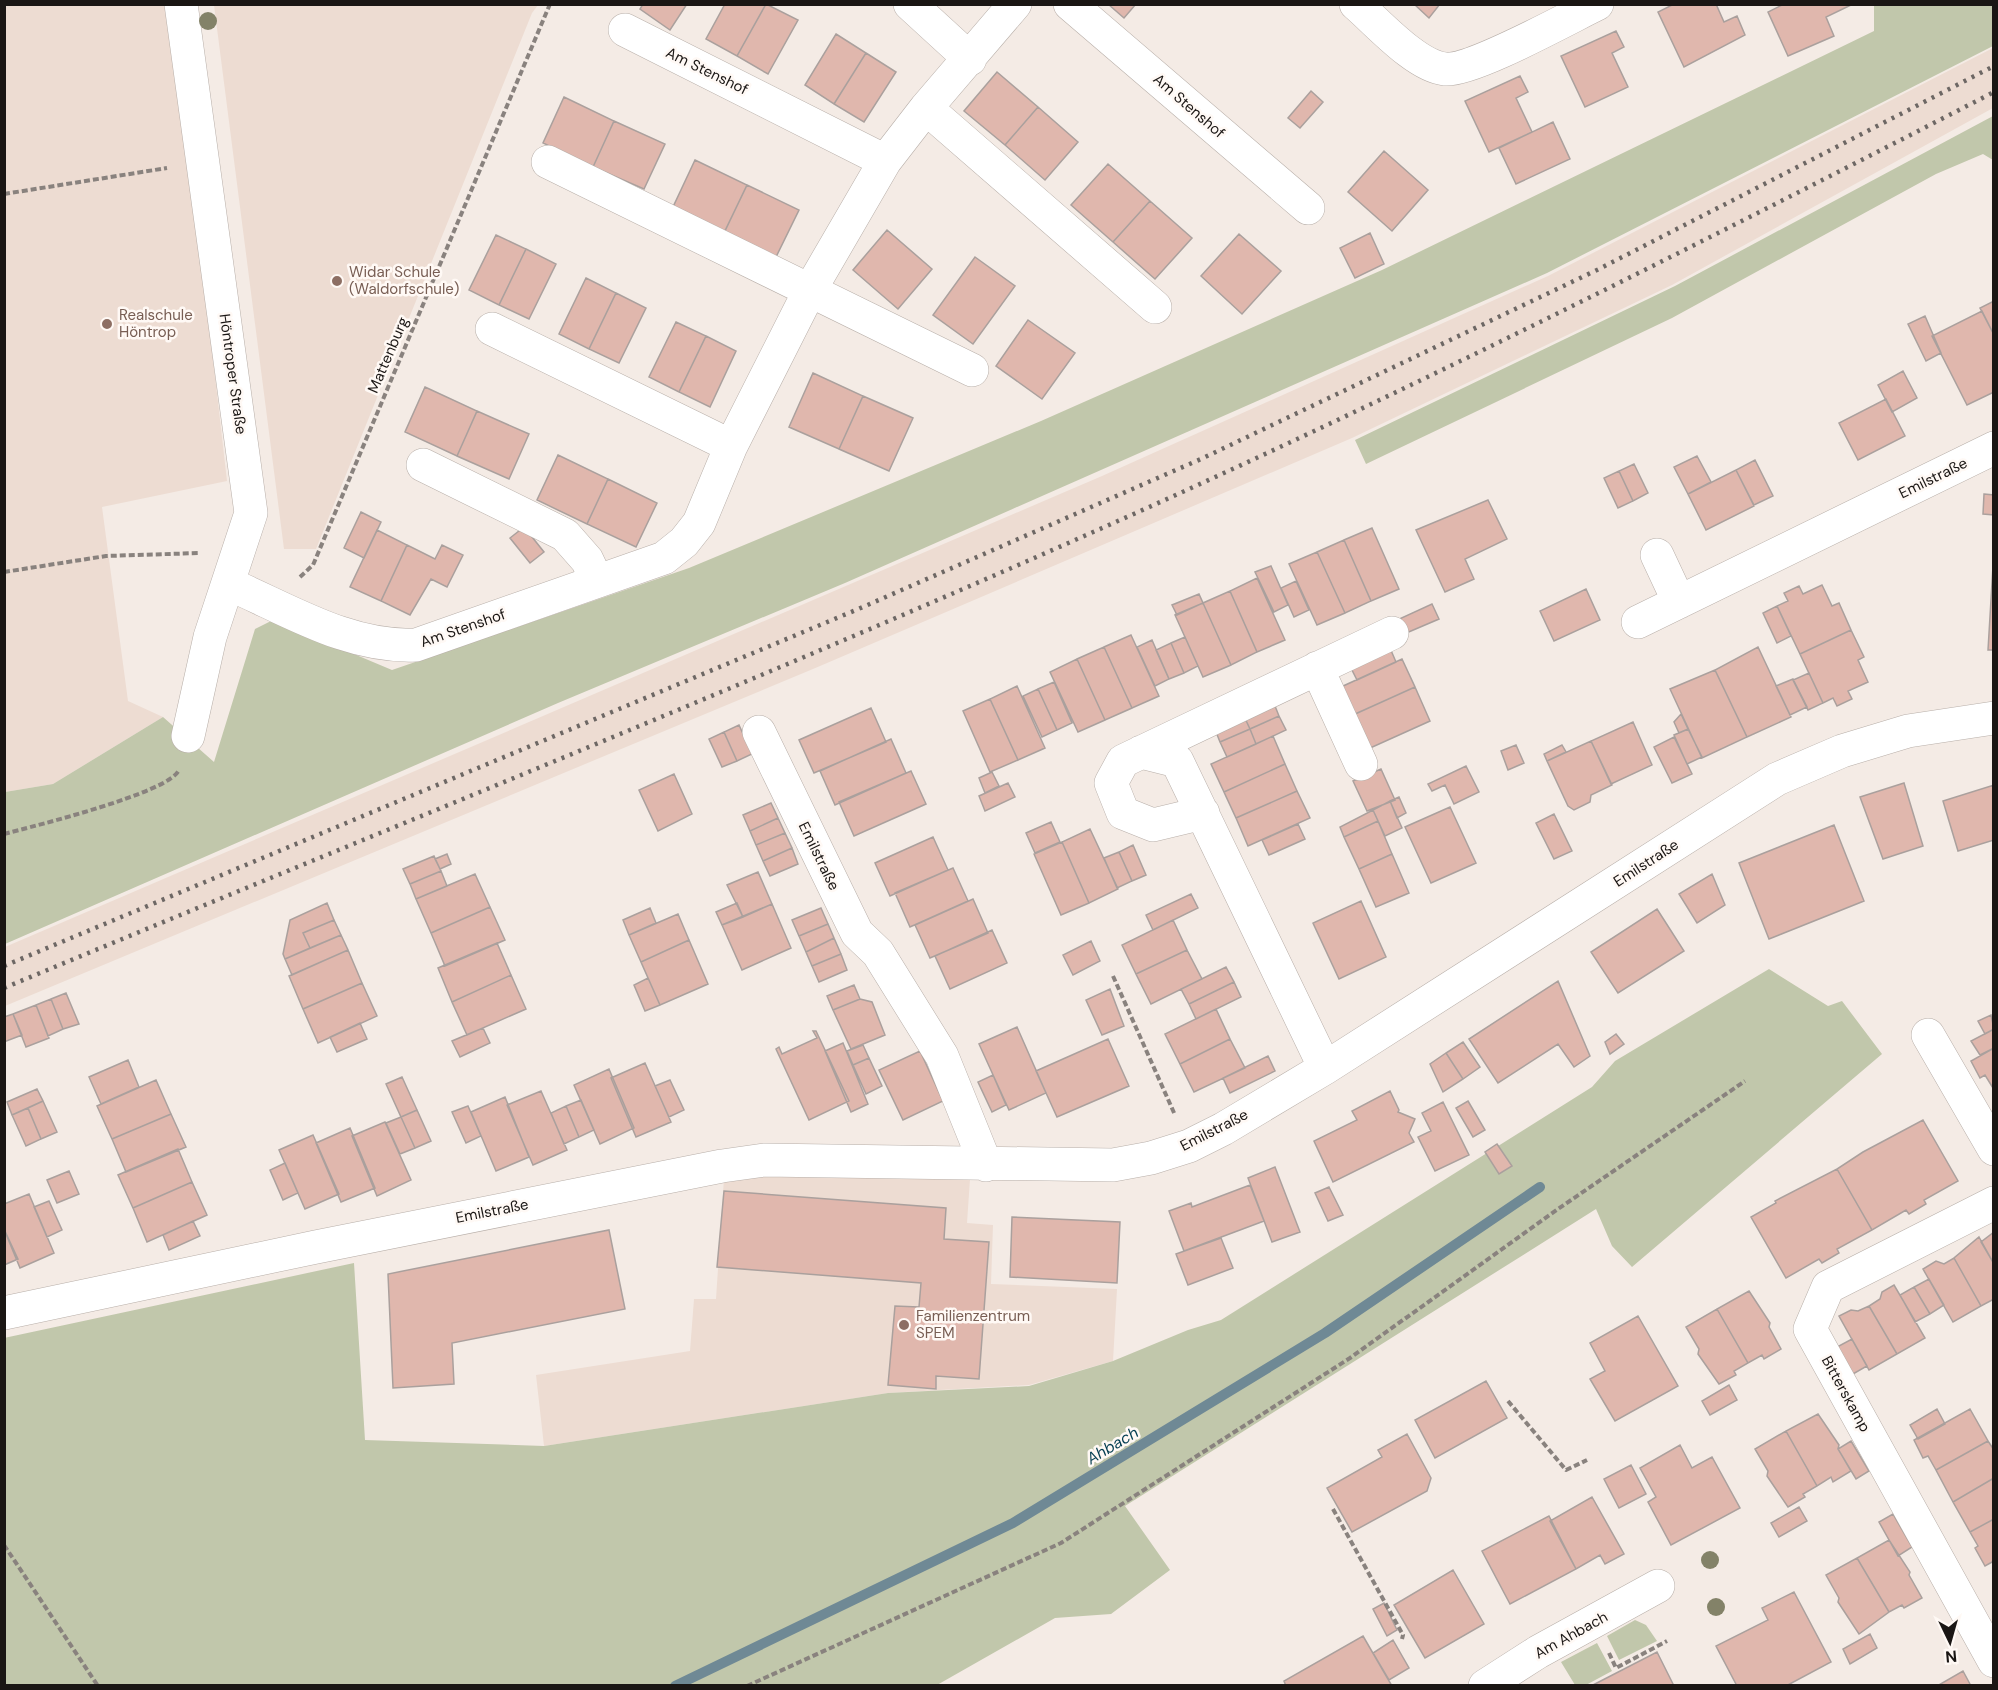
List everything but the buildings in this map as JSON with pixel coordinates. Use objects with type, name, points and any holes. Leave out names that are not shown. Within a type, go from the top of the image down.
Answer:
[{"type":"street","name":"Höntroper Straße","points":[[181,4],[251,513],[210,637],[188,736]]},
{"type":"street","points":[[910,4],[970,59]]},
{"type":"street","name":"Am Stenshof","points":[[229,584],[365,642],[389,646],[416,645],[664,558],[684,542],[699,523],[731,446],[810,290],[885,161],[926,108],[1015,4]]},
{"type":"street","name":"Am Stenshof","points":[[1070,4],[1308,208]]},
{"type":"street","points":[[1356,4],[1421,60],[1445,69],[1471,65],[1553,14],[1597,4]]},
{"type":"street","name":"Am Stenshof","points":[[626,30],[885,161]]},
{"type":"street","points":[[926,108],[1155,307]]},
{"type":"street","points":[[548,162],[972,370]]},
{"type":"street","points":[[492,329],[731,446]]},
{"type":"street","name":"Emilstraße","points":[[1638,622],[1994,448]]},
{"type":"street","points":[[423,465],[565,535],[587,560],[597,581]]},
{"type":"street","points":[[1657,555],[1679,602]]},
{"type":"street","points":[[1203,813],[1153,825],[1124,813],[1111,783],[1123,761],[1392,633]]},
{"type":"street","points":[[1317,668],[1361,764]]},
{"type":"street","name":"Emilstraße","points":[[4,1313],[316,1247],[722,1166],[764,1160],[986,1165],[1113,1165],[1151,1158],[1189,1146],[1223,1129],[1325,1068],[1777,779],[1842,751],[1908,731],[1994,718]]},
{"type":"street","name":"Emilstraße","points":[[759,732],[857,933],[878,953],[942,1056],[986,1165]]},
{"type":"street","points":[[1141,752],[1177,761],[1325,1068]]},
{"type":"street","points":[[1928,1035],[1994,1149]]},
{"type":"street","name":"Bitterskamp","points":[[1994,1203],[1828,1287],[1810,1329],[1994,1661]]},
{"type":"street","name":"Am Ahbach","points":[[1485,1686],[1658,1586]]},
{"type":"path","name":"Mattenburg","points":[[273,603],[313,565],[550,4]]},
{"type":"path","points":[[4,194],[204,163]]},
{"type":"path","points":[[4,572],[106,556],[239,552]]},
{"type":"path","points":[[4,834],[163,786],[178,774],[188,736]]},
{"type":"path","points":[[1113,976],[1189,1146]]},
{"type":"path","points":[[747,1686],[1061,1543],[1350,1358],[1558,1209],[1745,1081]]},
{"type":"path","points":[[1508,1401],[1566,1470],[1587,1460]]},
{"type":"path","points":[[1333,1509],[1387,1602],[1403,1635],[1402,1639]]},
{"type":"path","points":[[4,1545],[98,1686]]},
{"type":"path","points":[[1593,1622],[1616,1668],[1667,1641]]},
{"type":"shaded area","name":"Realschule Höntrop","points":[[5,5],[168,5],[191,166],[227,481],[102,507],[128,701],[163,717],[53,784],[5,792]]},
{"type":"shaded area","name":"Widar Schule (Waldorfschule)","points":[[214,5],[538,5],[532,13],[316,549],[284,549]]},
{"type":"shaded area","points":[[1993,48],[1993,108],[1672,285],[1352,438],[813,669],[5,1006],[5,947],[1102,476],[1548,276]]},
{"type":"shaded area","name":"Familienzentrum SPEM","points":[[751,1176],[970,1179],[967,1223],[993,1225],[991,1284],[1117,1289],[1113,1361],[1029,1385],[888,1393],[544,1446],[536,1375],[690,1351],[694,1299],[716,1299],[724,1178]]},
{"type":"green space","points":[[1874,5],[1993,5],[1993,46],[1547,273],[845,583],[558,703],[5,944],[5,792],[53,784],[163,717],[214,762],[255,629],[273,620],[392,670],[689,568],[1041,421],[1382,270],[1874,31]]},
{"type":"green space","points":[[1993,116],[1993,160],[1983,154],[1936,174],[1672,318],[1366,464],[1355,440],[1675,286]]},
{"type":"green space","points":[[1769,969],[1828,1006],[1842,1001],[1882,1054],[1632,1267],[1612,1246],[1596,1209],[1125,1506],[1170,1570],[1111,1614],[1055,1618],[937,1685],[5,1685],[4,1338],[354,1263],[365,1440],[544,1446],[888,1393],[1029,1386],[1113,1361],[1188,1330],[1221,1320],[1592,1087],[1615,1061]]},
{"type":"green space","points":[[1635,1620],[1646,1625],[1657,1641],[1619,1660],[1607,1636]]},
{"type":"green space","points":[[1597,1643],[1612,1671],[1586,1685],[1575,1685],[1561,1662]]},
{"type":"waterway","name":"Ahbach","points":[[675,1686],[1013,1523],[1325,1333],[1540,1187]]},
{"type":"railway","points":[[4,966],[856,610],[1201,459],[1599,269],[1994,66]]},
{"type":"railway","points":[[4,988],[863,632],[1147,508],[1467,358],[1994,92]]},
{"type":"place","name":"Widar Schule (Waldorfschule)","points":[[337,281]]},
{"type":"place","name":"Realschule Höntrop","points":[[107,324]]},
{"type":"place","name":"Familienzentrum SPEM","points":[[904,1325]]}]
